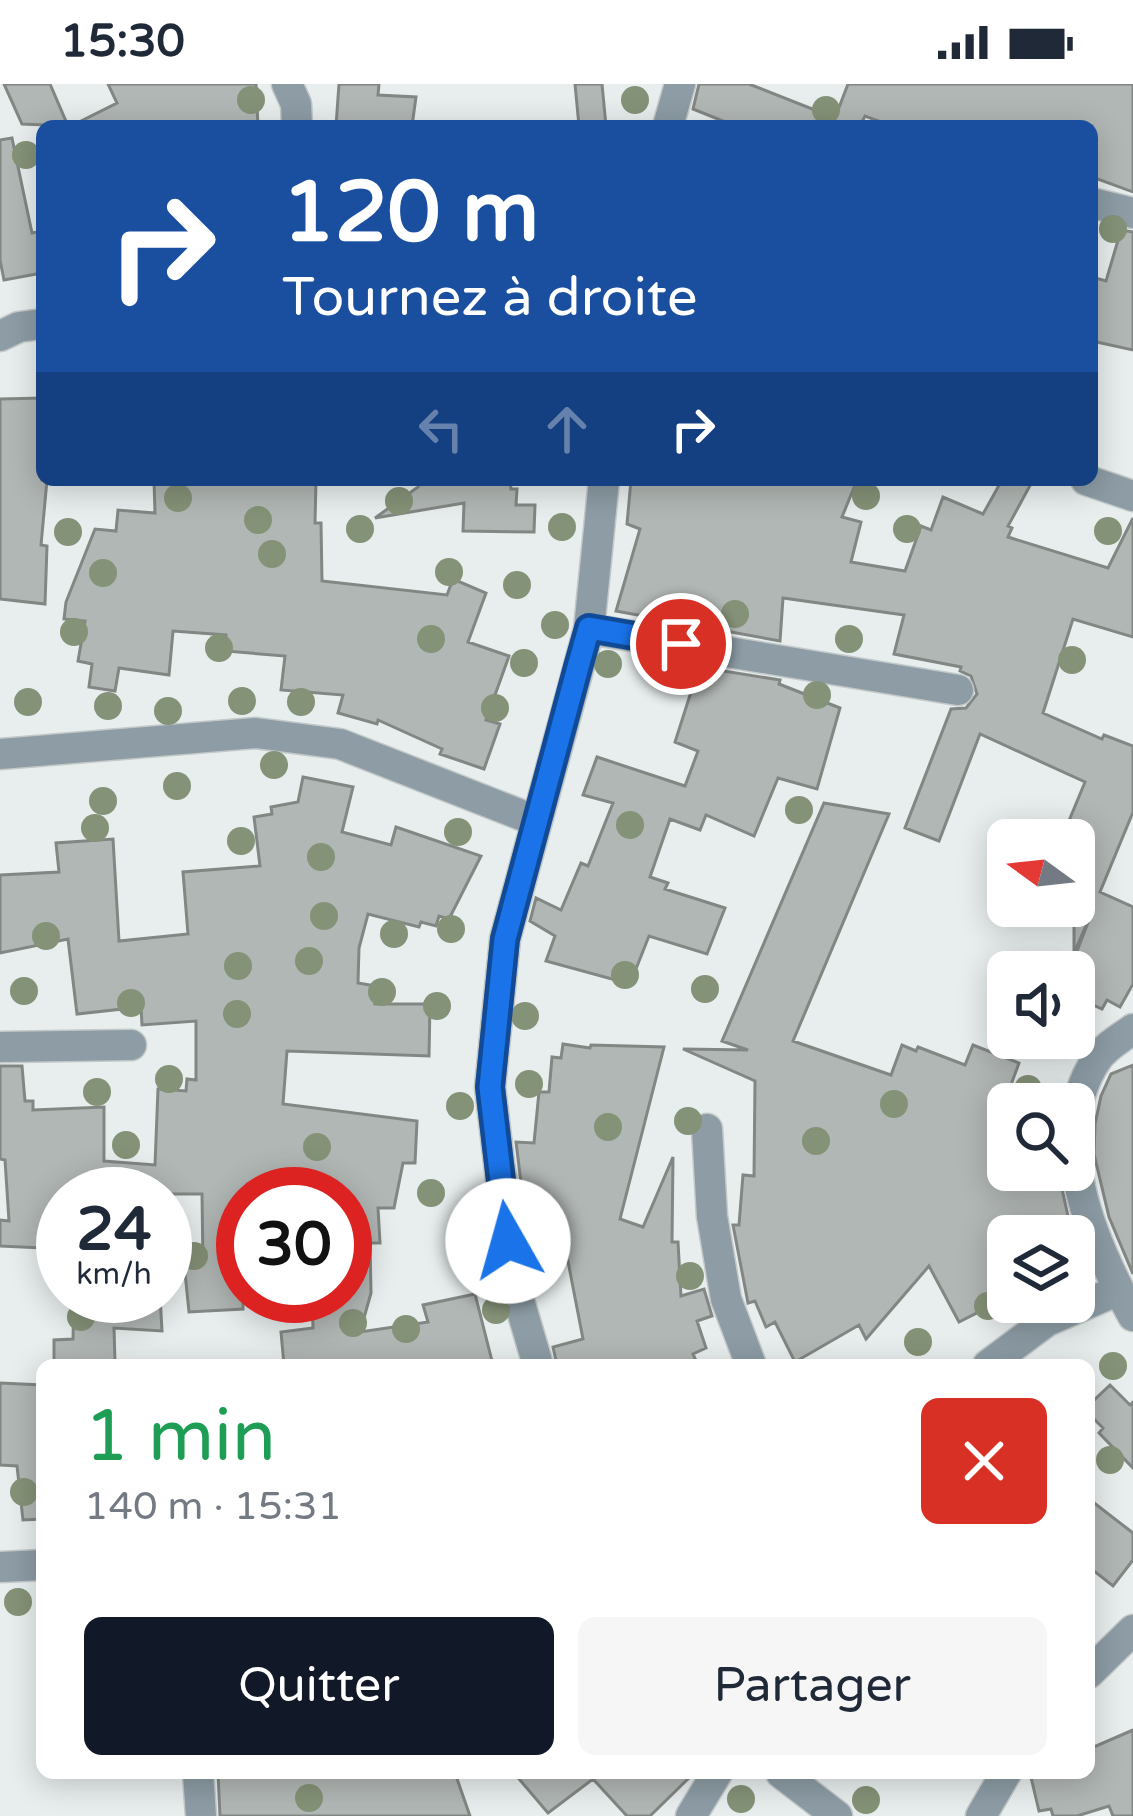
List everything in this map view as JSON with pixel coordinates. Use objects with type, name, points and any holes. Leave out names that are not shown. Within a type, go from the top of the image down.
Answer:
[{"type":"street","points":[[287,84],[297,120]]},
{"type":"street","points":[[670,120],[680,84]]},
{"type":"street","points":[[1098,204],[1133,213]]},
{"type":"street","points":[[0,336],[36,325]]},
{"type":"street","points":[[1098,484],[1133,496]]},
{"type":"street","points":[[536,1359],[513,1280],[490,1087],[505,939],[589,628],[603,486]]},
{"type":"street","points":[[589,628],[958,690]]},
{"type":"street","points":[[0,754],[256,733],[340,744],[534,820]]},
{"type":"street","points":[[996,1359],[1046,1321],[1126,1303],[1086,1214],[1074,1151],[1078,1097],[1098,1055],[1133,1029]]},
{"type":"street","points":[[0,1047],[131,1045]]},
{"type":"street","points":[[707,1129],[712,1216],[726,1299],[750,1359]]},
{"type":"street","points":[[0,1567],[36,1565]]},
{"type":"street","points":[[1095,1667],[1133,1630]]},
{"type":"street","points":[[198,1779],[201,1816]]},
{"type":"street","points":[[691,1816],[713,1779]]},
{"type":"street","points":[[789,1779],[837,1816]]},
{"type":"street","points":[[980,1816],[1002,1779]]},
{"type":"building","points":[[4,84],[50,84],[65,120],[22,124]]},
{"type":"building","points":[[108,84],[256,84],[258,120],[83,120],[117,103]]},
{"type":"building","points":[[339,84],[379,84],[378,95],[416,97],[413,120],[336,120]]},
{"type":"building","points":[[575,84],[602,84],[605,120],[578,120]]},
{"type":"building","points":[[699,84],[749,84],[835,118],[848,84],[1133,84],[1133,192],[1098,179],[1098,120],[876,120],[865,116],[863,120],[720,120],[693,109]]},
{"type":"building","points":[[12,138],[32,233],[36,232],[36,274],[4,280],[0,260],[0,140]]},
{"type":"building","points":[[1121,230],[1133,232],[1133,350],[1098,342],[1098,279],[1106,281]]},
{"type":"building","points":[[36,398],[36,486],[46,486],[41,545],[47,546],[45,604],[0,599],[0,399]]},
{"type":"building","points":[[154,486],[316,486],[322,581],[447,595],[453,579],[486,593],[468,642],[509,656],[486,720],[500,724],[484,769],[440,754],[442,749],[378,720],[377,724],[338,713],[343,695],[281,690],[285,656],[225,651],[226,635],[173,631],[169,675],[119,668],[115,691],[89,687],[92,664],[78,661],[85,621],[64,619],[66,602],[95,529],[116,531],[118,510],[155,513]]},
{"type":"building","points":[[511,486],[517,489],[516,505],[535,505],[534,532],[463,531],[464,503],[375,518],[418,487]]},
{"type":"building","points":[[630,486],[855,486],[842,517],[861,522],[851,562],[905,571],[921,526],[931,530],[943,497],[983,514],[999,486],[1030,486],[1008,526],[1012,528],[1008,537],[1108,568],[1133,518],[1133,637],[1073,619],[1043,713],[1102,739],[1104,735],[1133,746],[1133,812],[1100,892],[1133,907],[1133,984],[1120,1007],[1107,1000],[1102,1009],[1095,1006],[1095,951],[1077,951],[1086,927],[1095,927],[1095,819],[1070,819],[1085,782],[980,734],[939,841],[905,828],[951,709],[966,708],[977,694],[971,676],[960,671],[961,667],[894,654],[904,615],[783,598],[780,641],[616,611],[640,529],[627,524]]},
{"type":"building","points":[[699,667],[780,680],[779,684],[840,708],[817,789],[778,778],[754,836],[706,815],[700,830],[670,819],[650,877],[668,883],[665,889],[725,908],[707,954],[649,936],[630,984],[546,961],[555,936],[530,921],[536,898],[561,910],[581,863],[588,866],[613,803],[583,795],[597,757],[685,786],[698,751],[675,742]]},
{"type":"building","points":[[303,777],[353,787],[342,832],[391,845],[396,827],[481,856],[449,919],[439,916],[436,926],[421,922],[419,927],[368,914],[359,948],[358,983],[376,986],[375,1004],[430,1004],[429,1056],[287,1051],[283,1104],[417,1121],[415,1163],[403,1163],[394,1208],[378,1208],[380,1243],[372,1243],[372,1167],[216,1167],[216,1310],[192,1312],[192,1263],[203,1264],[202,1194],[192,1194],[192,1167],[36,1167],[36,1248],[0,1246],[0,1220],[9,1221],[5,1160],[0,1159],[0,1066],[22,1066],[25,1101],[33,1101],[33,1110],[104,1107],[104,1161],[155,1165],[158,1089],[186,1091],[187,1079],[196,1080],[196,1021],[142,1025],[141,1007],[77,1014],[68,939],[0,953],[0,875],[59,872],[56,843],[113,839],[119,941],[188,934],[183,872],[260,866],[254,817],[272,814],[271,807],[298,802]]},
{"type":"building","points":[[824,803],[889,814],[793,1041],[891,1075],[902,1045],[965,1065],[973,1045],[987,1050],[987,1059],[1019,1063],[1012,1083],[987,1083],[987,1191],[1063,1191],[1068,1215],[987,1215],[987,1308],[959,1322],[929,1266],[866,1339],[859,1325],[794,1359],[775,1322],[766,1327],[755,1301],[748,1303],[733,1225],[739,1225],[743,1175],[754,1176],[755,1081],[683,1049],[748,1050],[722,1041]]},
{"type":"building","points":[[1074,927],[1085,927],[1075,951]]},
{"type":"building","points":[[563,1044],[664,1047],[620,1219],[643,1227],[673,1157],[672,1242],[678,1242],[681,1296],[704,1289],[712,1316],[697,1321],[706,1348],[693,1354],[695,1359],[556,1359],[553,1347],[583,1339],[566,1251],[530,1256],[516,1142],[534,1143],[539,1092],[549,1092],[552,1057],[561,1058]]},
{"type":"building","points":[[1133,1065],[1133,1274],[1109,1217],[1095,1158],[1095,1124],[1111,1074]]},
{"type":"building","points":[[475,1294],[491,1359],[283,1359],[281,1332],[313,1328],[313,1323],[363,1323],[360,1332],[428,1322],[423,1305]]},
{"type":"building","points":[[73,1323],[162,1323],[162,1331],[114,1328],[115,1359],[54,1359],[54,1340],[73,1339]]},
{"type":"building","points":[[0,1383],[36,1385],[36,1519],[23,1520],[17,1466],[0,1465]]},
{"type":"building","points":[[1110,1385],[1130,1405],[1133,1402],[1133,1468],[1099,1433],[1103,1428],[1095,1420],[1095,1399]]},
{"type":"building","points":[[1095,1504],[1133,1533],[1133,1560],[1113,1586],[1095,1572]]},
{"type":"building","points":[[1133,1730],[1133,1816],[1113,1816],[1109,1806],[1077,1816],[1039,1811],[1031,1779],[1095,1779],[1095,1746]]},
{"type":"building","points":[[218,1779],[457,1779],[470,1816],[220,1816]]},
{"type":"building","points":[[519,1779],[593,1779],[548,1813]]},
{"type":"building","points":[[593,1779],[688,1779],[650,1816],[627,1816]]},
{"type":"route","points":[[508,1241],[490,1087],[505,939],[589,628],[681,644]]}]
